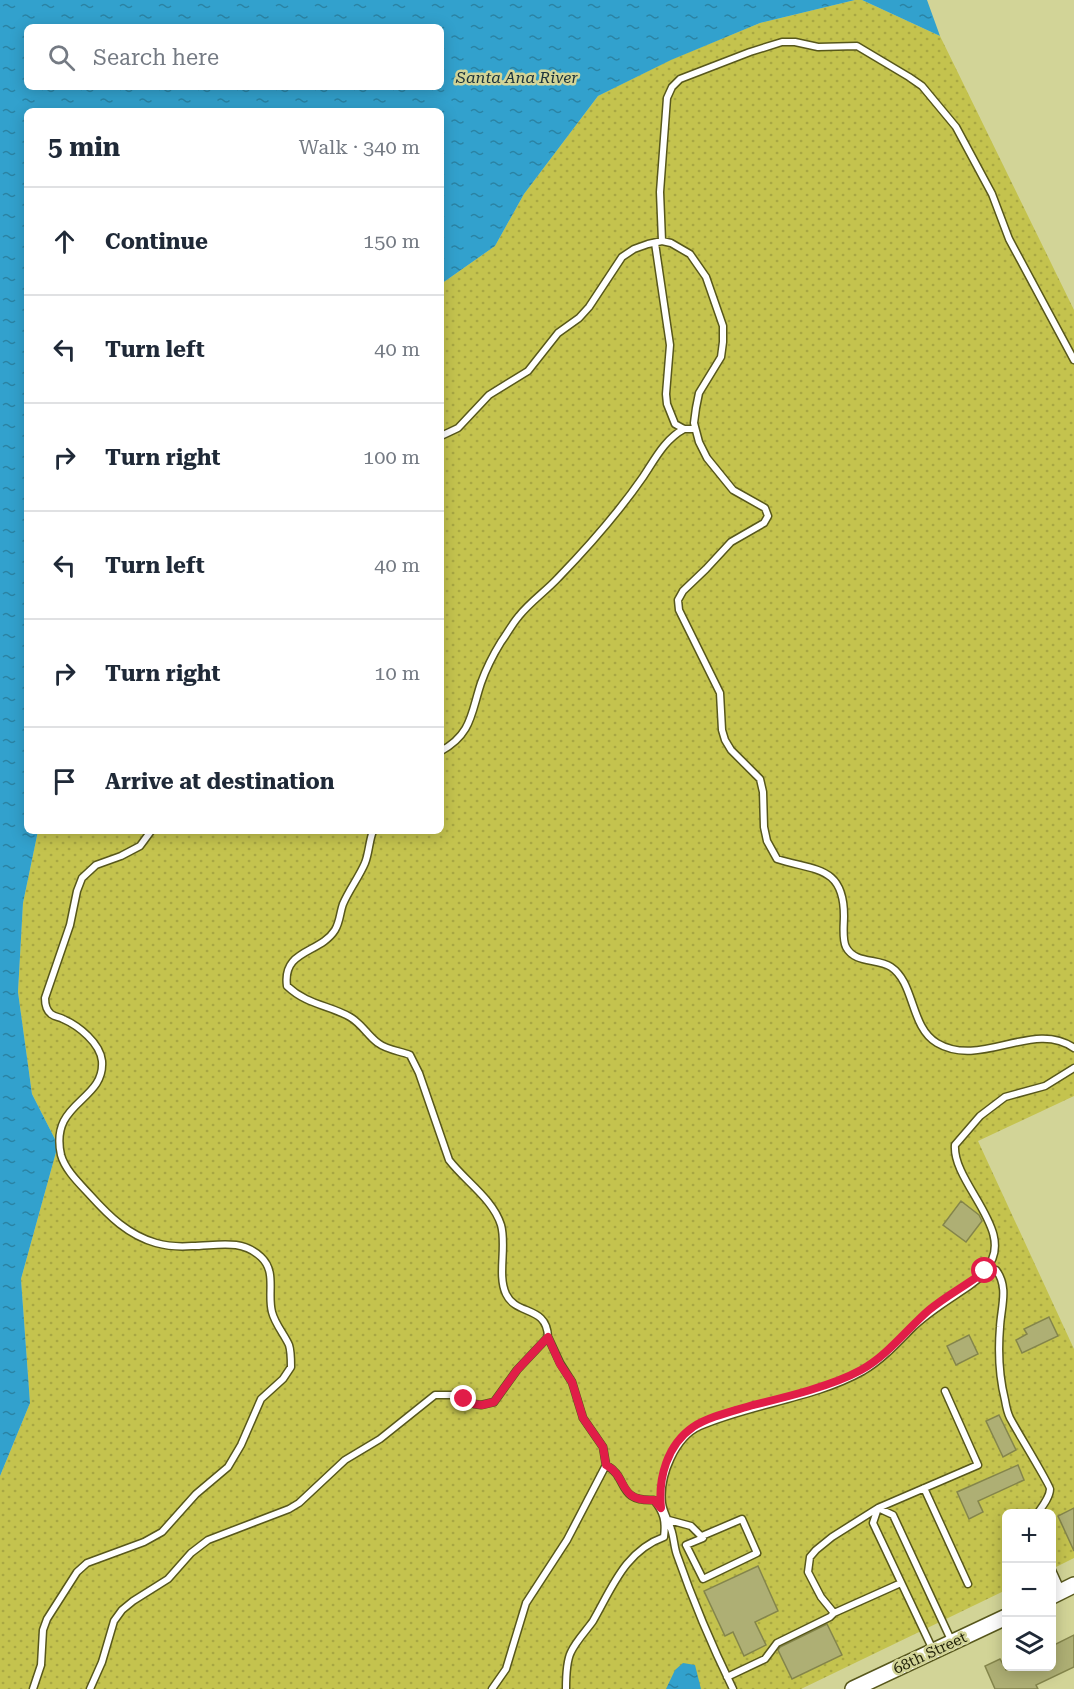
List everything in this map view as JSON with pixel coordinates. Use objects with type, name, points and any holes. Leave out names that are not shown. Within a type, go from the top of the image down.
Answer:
[{"type":"street","name":"68th Street","points":[[853,1689],[1002,1619]]},
{"type":"lane","points":[[684,429],[675,424],[666,394],[670,345],[658,242],[667,98],[672,87],[680,79],[782,42],[818,47],[857,46],[922,86],[956,127],[992,194],[1010,239],[1074,360]]},
{"type":"lane","points":[[444,435],[458,428],[489,395],[528,371],[558,333],[579,318],[589,307],[622,257],[634,249],[658,242],[682,248],[699,265],[712,290],[723,326],[721,357],[699,393],[695,429],[707,458],[733,490],[765,508],[768,516],[764,523],[731,542],[683,591],[678,600],[679,610],[720,693],[722,730],[725,740],[731,750],[760,779],[767,842],[777,859],[827,872],[835,881],[841,893],[844,910],[845,946],[851,954],[889,966],[899,974],[922,1026],[938,1043],[965,1051],[984,1050],[1042,1038],[1055,1040],[1074,1048]]},
{"type":"lane","points":[[444,748],[459,739],[466,730],[487,668],[520,614],[544,594],[595,538],[625,502],[674,434],[684,429],[695,429]]},
{"type":"lane","points":[[33,1689],[41,1665],[43,1630],[47,1619],[77,1572],[87,1563],[144,1542],[162,1532],[196,1494],[228,1467],[241,1445],[261,1400],[291,1367],[289,1344],[271,1310],[272,1278],[262,1258],[243,1245],[166,1245],[130,1232],[106,1213],[64,1165],[61,1154],[61,1128],[68,1112],[97,1085],[101,1074],[102,1059],[97,1048],[83,1032],[49,1013],[45,1005],[45,998],[70,925],[82,878],[96,865],[140,846],[149,834]]},
{"type":"lane","points":[[372,834],[365,863],[342,906],[334,931],[324,942],[301,954],[291,964],[285,975],[286,986],[319,1006],[349,1017],[360,1024],[377,1043],[410,1054],[419,1072],[449,1160],[479,1192],[500,1223],[503,1237],[503,1287],[507,1297],[514,1304],[540,1315],[548,1327],[548,1337],[560,1364],[572,1382],[583,1418],[603,1447],[606,1465],[567,1540],[526,1603],[506,1669],[492,1689]]},
{"type":"lane","points":[[661,1508],[661,1482],[669,1454],[692,1428],[735,1410],[833,1382],[862,1369],[892,1346],[932,1308],[985,1271],[993,1262],[994,1246],[990,1223],[957,1162],[955,1145],[980,1116],[1005,1097],[1045,1086],[1074,1068]]},
{"type":"lane","points":[[664,1537],[666,1519],[662,1503],[668,1460],[676,1447],[697,1427],[734,1413],[825,1389],[864,1370],[894,1348],[935,1308],[989,1271],[996,1270],[1001,1277],[1004,1303],[1000,1325],[999,1360],[1002,1387],[1009,1416],[1040,1472],[1050,1485],[1050,1492],[1041,1509]]},
{"type":"lane","points":[[90,1689],[102,1662],[114,1621],[133,1601],[168,1579],[190,1553],[208,1540],[299,1503],[345,1460],[381,1439],[435,1395],[455,1395],[474,1404],[482,1405],[494,1402],[517,1370],[548,1337]]},
{"type":"lane","points":[[834,1613],[813,1585],[808,1572],[810,1557],[816,1550],[878,1508],[978,1465],[945,1391]]},
{"type":"lane","points":[[606,1465],[613,1469],[627,1492],[634,1498],[654,1500],[661,1508],[708,1635],[733,1689]]},
{"type":"lane","points":[[924,1488],[968,1584]]},
{"type":"lane","points":[[878,1508],[873,1523],[933,1651]]},
{"type":"lane","points":[[878,1508],[893,1515],[952,1642]]},
{"type":"lane","points":[[666,1519],[691,1526],[702,1536]]},
{"type":"lane","points":[[742,1519],[757,1553],[703,1579],[687,1545],[703,1538],[702,1536],[742,1519]]},
{"type":"lane","points":[[566,1689],[570,1653],[591,1623],[627,1562],[655,1540],[664,1537],[674,1541]]},
{"type":"lane","points":[[728,1677],[765,1659],[777,1643],[834,1613],[901,1583]]},
{"type":"shaded area","points":[[855,0],[862,0],[940,36],[1074,310],[1074,1096],[978,1141],[1074,1349],[1074,1558],[1056,1567],[1056,1509],[1002,1509],[1002,1592],[801,1689],[0,1689],[0,1476],[30,1403],[21,1279],[58,1145],[32,1094],[18,992],[23,903],[37,834],[444,834],[444,282],[495,246],[524,194],[598,96],[670,60],[760,23]]},
{"type":"water","name":"Santa Ana River","points":[[0,0],[855,0],[760,23],[671,60],[598,96],[524,194],[495,246],[444,282],[444,108],[24,108],[24,834],[37,834],[23,903],[18,992],[32,1094],[58,1145],[21,1279],[30,1403],[0,1476]]},
{"type":"water","points":[[862,0],[927,0],[940,36]]},
{"type":"water","points":[[683,1663],[695,1665],[701,1689],[666,1689],[675,1670]]},
{"type":"building","points":[[961,1201],[979,1215],[982,1221],[966,1242],[943,1225]]},
{"type":"building","points":[[1049,1317],[1058,1336],[1022,1353],[1016,1340],[1027,1334],[1024,1329]]},
{"type":"building","points":[[969,1335],[978,1354],[956,1365],[947,1346]]},
{"type":"building","points":[[999,1415],[1016,1450],[1003,1457],[986,1421]]},
{"type":"building","points":[[1018,1465],[1024,1480],[978,1501],[983,1512],[969,1519],[957,1492]]},
{"type":"building","points":[[1074,1508],[1074,1551],[1058,1516]]},
{"type":"building","points":[[758,1566],[778,1611],[755,1622],[766,1645],[744,1656],[733,1632],[725,1636],[704,1591]]},
{"type":"building","points":[[827,1624],[842,1655],[792,1679],[778,1650]]},
{"type":"building","points":[[1074,1635],[1074,1667],[1036,1685],[1038,1689],[995,1689],[985,1666],[1000,1659],[1002,1671],[1056,1671],[1056,1644]]},
{"type":"route","points":[[464,1399],[482,1405],[494,1402],[517,1370],[548,1337],[560,1364],[572,1382],[583,1418],[603,1447],[606,1465],[613,1469],[627,1492],[634,1498],[654,1500],[661,1508],[659,1494],[669,1454],[692,1428],[735,1410],[833,1382],[862,1369],[892,1346],[906,1330],[932,1308],[985,1271]]}]
